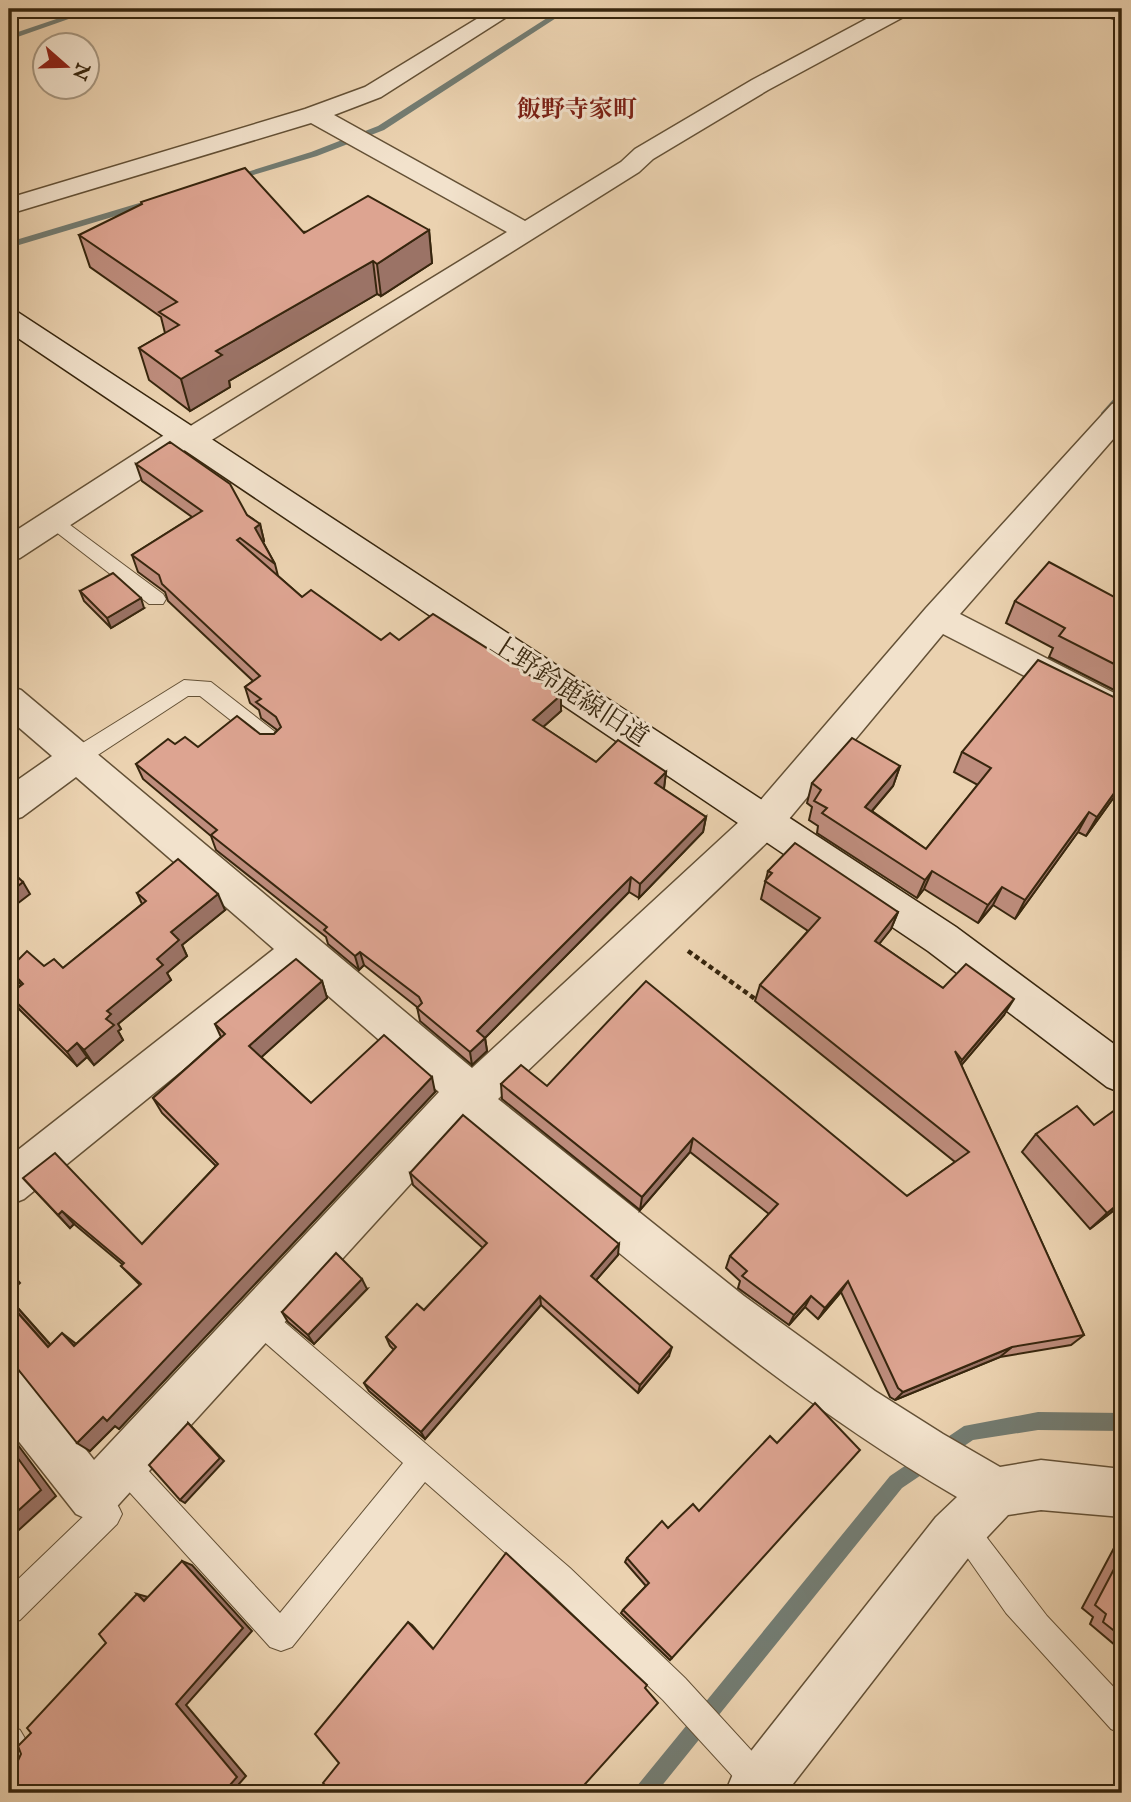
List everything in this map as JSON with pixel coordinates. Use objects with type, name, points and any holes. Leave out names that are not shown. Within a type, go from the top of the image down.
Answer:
[{"type":"street","points":[[9,206],[314,114],[373,92],[508,9]]},
{"type":"street","points":[[9,550],[526,232],[630,167],[655,147],[760,85],[901,9]]},
{"type":"street","points":[[1107,9],[1122,15]]},
{"type":"street","points":[[314,114],[526,232]]},
{"type":"street","name":"上野鈴鹿線旧道","points":[[9,319],[942,939],[1122,1074]]},
{"type":"street","points":[[9,1391],[93,1497],[454,1106],[473,1095],[766,820],[939,617],[1122,411]]},
{"type":"street","points":[[939,617],[1122,713]]},
{"type":"street","points":[[9,699],[473,1095],[478,1108],[801,1370],[983,1485],[1041,1485],[1122,1493]]},
{"type":"street","points":[[9,806],[76,758]]},
{"type":"street","points":[[9,1184],[302,950]]},
{"type":"street","points":[[750,1778],[961,1527],[983,1485]]},
{"type":"lane","points":[[54,520],[156,599]]},
{"type":"lane","points":[[76,758],[184,688],[204,688],[272,741]]},
{"type":"lane","points":[[257,1317],[559,1579],[674,1689],[750,1778]]},
{"type":"lane","points":[[123,1464],[281,1636],[423,1461]]},
{"type":"lane","points":[[9,1609],[107,1514],[93,1497]]},
{"type":"lane","points":[[961,1527],[990,1570],[1067,1663],[1122,1718]]},
{"type":"path","points":[[653,926],[764,1005]]},
{"type":"building","points":[[245,168],[304,233],[368,196],[429,230],[377,264],[373,261],[216,351],[222,355],[181,379],[139,348],[179,325],[159,312],[177,302],[79,235],[142,204],[141,202]]},
{"type":"building","points":[[170,442],[230,484],[247,515],[260,524],[255,528],[275,564],[240,538],[237,540],[302,597],[311,590],[381,640],[390,633],[399,640],[433,614],[561,695],[533,720],[596,762],[618,740],[666,772],[655,783],[706,817],[640,884],[631,877],[477,1031],[485,1038],[470,1052],[417,1008],[422,1003],[419,997],[360,952],[355,956],[324,930],[327,927],[211,835],[217,830],[136,764],[168,739],[175,744],[185,737],[198,747],[237,716],[260,734],[274,734],[281,727],[276,717],[256,702],[261,699],[245,687],[260,676],[162,584],[159,575],[132,555],[202,511],[136,464]]},
{"type":"building","points":[[1049,562],[1122,601],[1122,668],[1059,636],[1065,628],[1015,601]]},
{"type":"building","points":[[113,573],[141,598],[107,618],[80,591]]},
{"type":"building","points":[[1038,660],[1122,701],[1122,782],[1097,817],[1089,812],[1025,900],[1002,887],[988,905],[932,871],[925,880],[822,813],[827,808],[814,801],[821,790],[812,783],[852,738],[900,766],[865,807],[926,849],[991,768],[962,752]]},
{"type":"building","points":[[795,843],[898,912],[875,941],[943,988],[966,964],[1014,999],[962,1060],[955,1051],[1084,1335],[1012,1347],[903,1392],[898,1388],[848,1281],[825,1308],[811,1296],[794,1315],[742,1276],[747,1271],[730,1256],[778,1204],[693,1138],[642,1197],[501,1084],[521,1065],[547,1086],[646,981],[907,1196],[969,1152],[760,985],[820,918],[765,881],[772,873],[768,871]]},
{"type":"building","points":[[178,859],[218,894],[171,932],[179,940],[157,959],[163,965],[107,1011],[111,1014],[106,1019],[114,1025],[84,1050],[77,1043],[67,1052],[9,995],[23,984],[9,969],[27,951],[44,966],[54,959],[63,968],[146,901],[137,893]]},
{"type":"building","points":[[9,869],[23,882],[9,893]]},
{"type":"building","points":[[296,959],[322,981],[249,1046],[311,1103],[384,1035],[432,1077],[107,1421],[103,1417],[77,1443],[9,1361],[9,1303],[48,1347],[62,1333],[74,1346],[141,1284],[121,1266],[124,1263],[62,1211],[58,1215],[23,1178],[55,1153],[142,1244],[218,1164],[153,1098],[225,1034],[215,1024]]},
{"type":"building","points":[[1122,1105],[1122,1201],[1107,1213],[1036,1134],[1077,1106],[1094,1125]]},
{"type":"building","points":[[463,1115],[619,1244],[591,1276],[672,1347],[640,1385],[540,1296],[421,1432],[364,1383],[396,1347],[386,1337],[417,1304],[424,1310],[487,1243],[410,1173]]},
{"type":"building","points":[[336,1253],[362,1279],[308,1335],[282,1312]]},
{"type":"building","points":[[815,1403],[860,1450],[672,1658],[623,1610],[649,1583],[627,1558],[662,1521],[668,1528],[693,1504],[699,1511],[770,1436],[777,1443]]},
{"type":"building","points":[[188,1423],[220,1458],[180,1500],[149,1465]]},
{"type":"building","points":[[9,1446],[41,1490],[9,1519]]},
{"type":"building","points":[[506,1553],[647,1685],[645,1688],[658,1703],[577,1793],[332,1793],[323,1783],[339,1763],[315,1734],[408,1622],[433,1649]]},
{"type":"building","points":[[1122,1554],[1122,1637],[1103,1622],[1106,1614],[1095,1605]]},
{"type":"building","points":[[182,1561],[243,1628],[176,1704],[237,1777],[223,1793],[9,1793],[9,1768],[16,1765],[21,1754],[18,1746],[31,1733],[27,1728],[106,1643],[99,1634],[137,1594],[144,1601]]},
{"type":"waterway","points":[[9,38],[93,9]]},
{"type":"waterway","points":[[233,178],[314,154],[381,128],[566,9]]},
{"type":"waterway","points":[[9,245],[156,201]]},
{"type":"waterway","points":[[1105,416],[1122,396]]},
{"type":"waterway","points":[[644,1793],[896,1482],[970,1432],[1038,1421],[1122,1422]]},
{"type":"district","name":"飯野寺家町","points":[[577,109]]}]
